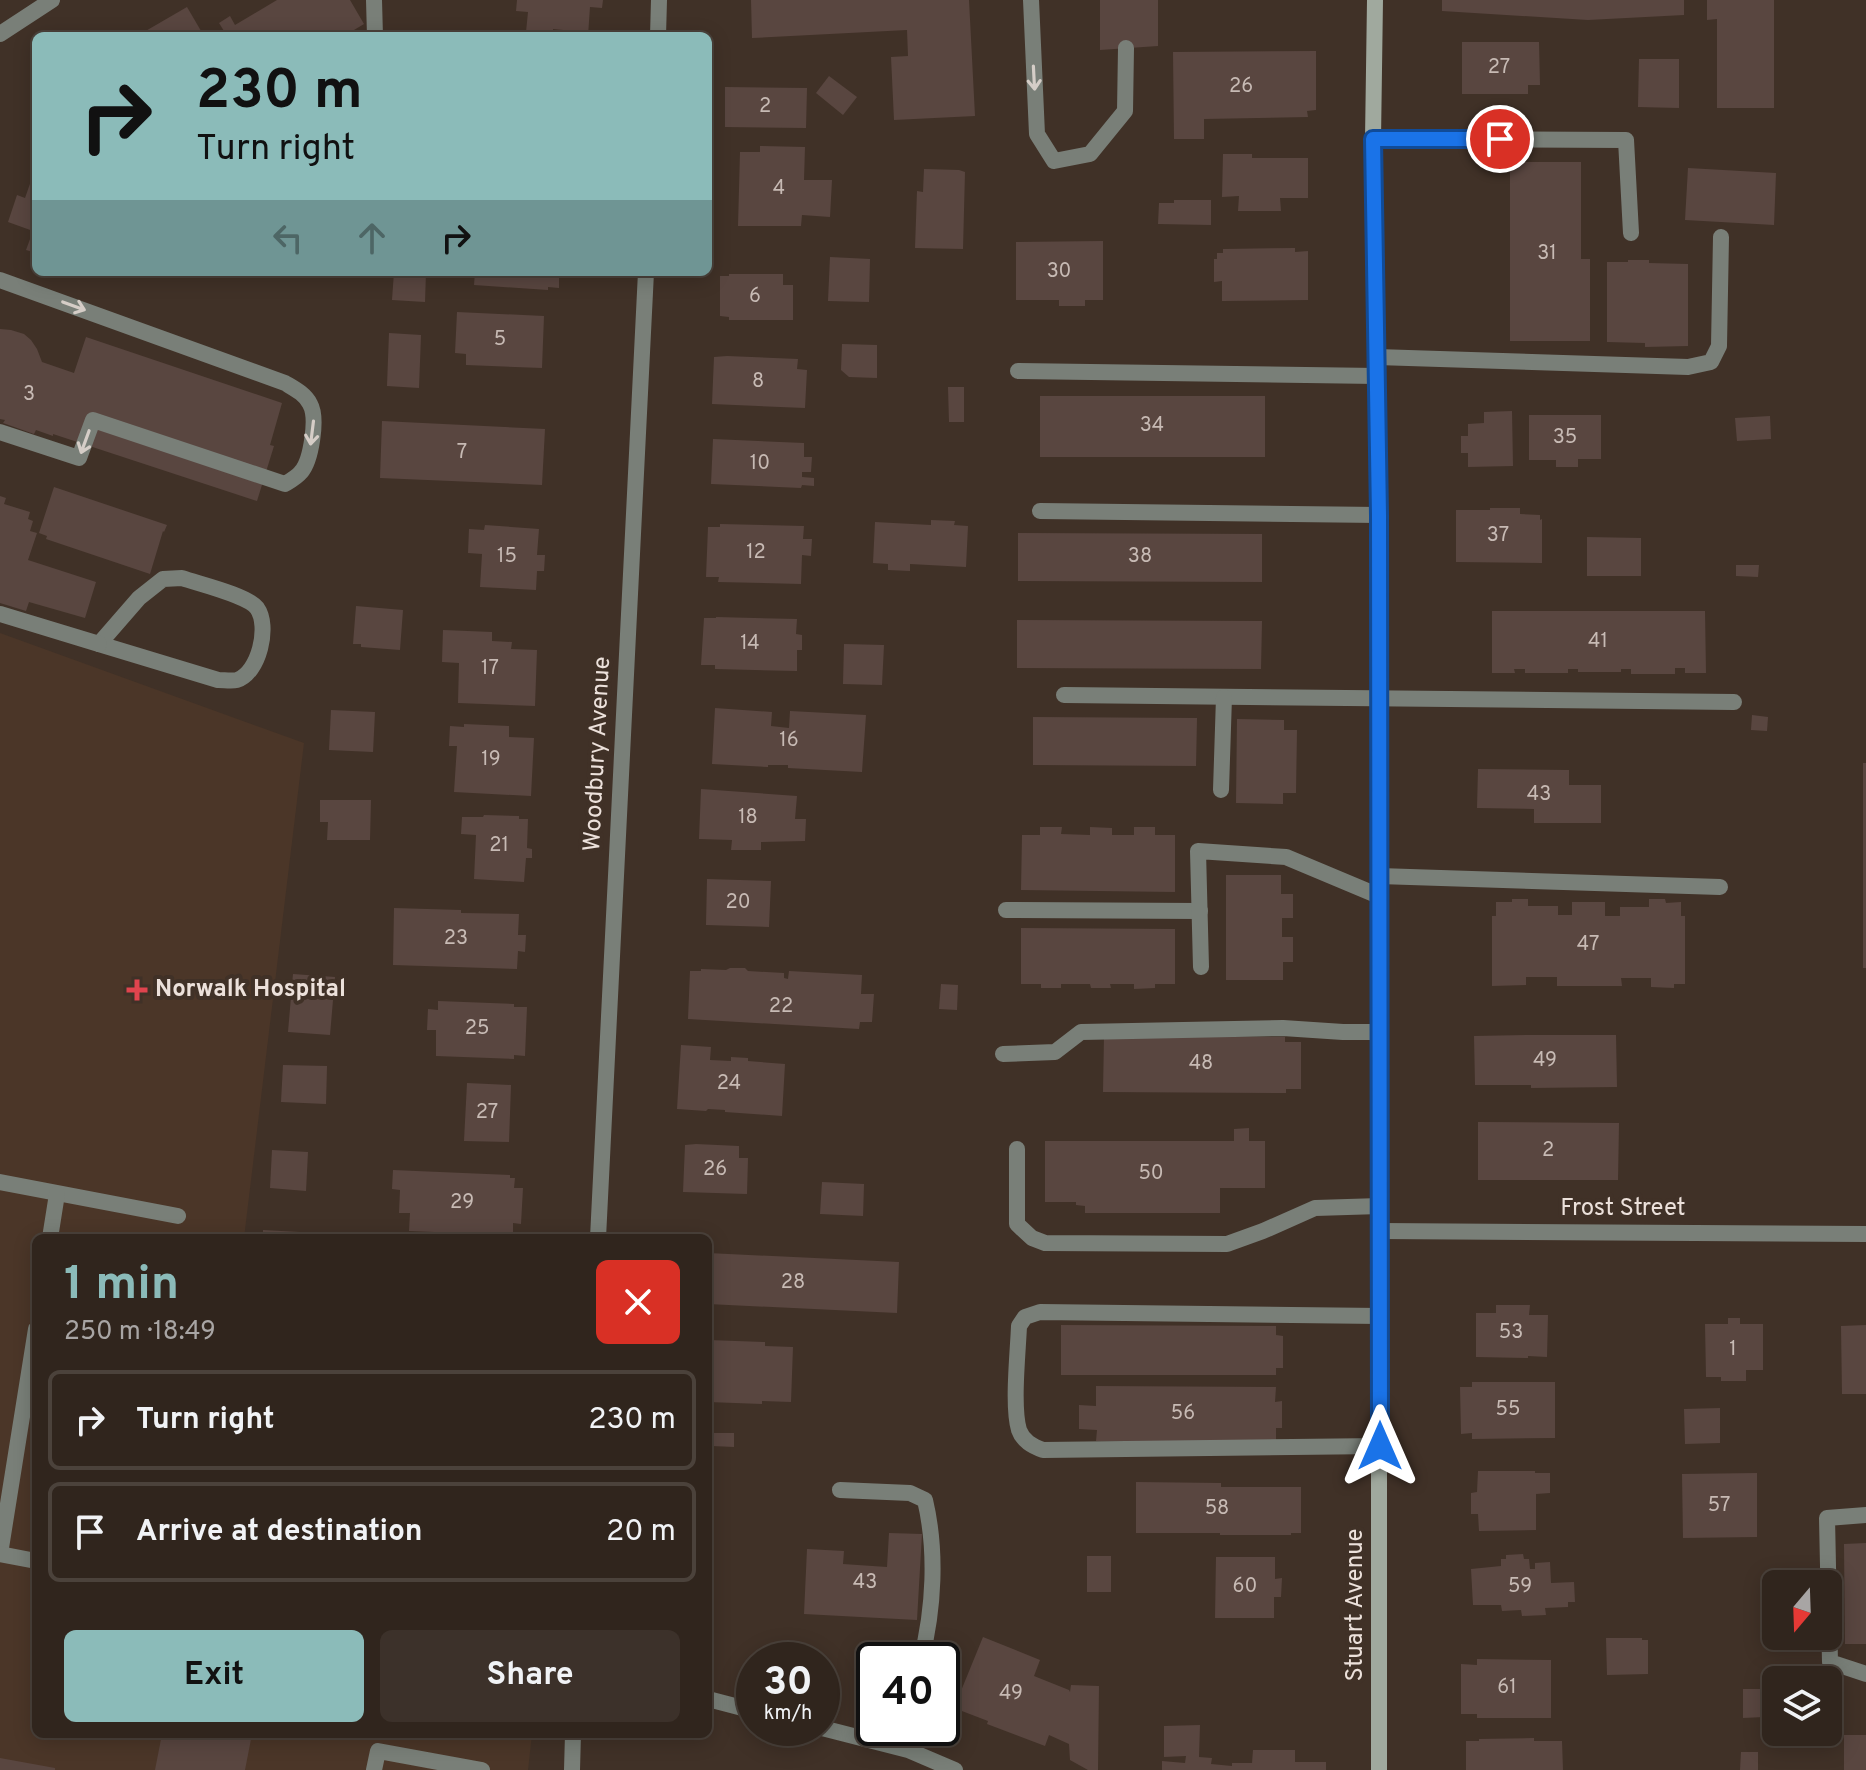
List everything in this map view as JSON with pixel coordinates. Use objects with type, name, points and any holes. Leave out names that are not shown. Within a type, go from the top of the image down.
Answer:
[{"type":"street","points":[[0,34],[52,0]]},
{"type":"street","points":[[374,0],[375,32]]},
{"type":"street","points":[[658,32],[659,0]]},
{"type":"street","points":[[1031,0],[1037,134],[1054,161],[1090,154],[1125,111],[1126,48]]},
{"type":"street","name":"Stuart Avenue","points":[[1375,0],[1373,139],[1379,515],[1379,1770]]},
{"type":"street","points":[[1373,139],[1626,140],[1631,233]]},
{"type":"street","points":[[1377,357],[1688,367],[1711,362],[1719,346],[1721,237]]},
{"type":"street","name":"Woodbury Avenue","points":[[598,1234],[646,276]]},
{"type":"street","points":[[0,280],[285,383],[312,405],[314,425],[309,454],[302,471],[285,484],[93,420],[79,458],[0,432]]},
{"type":"street","points":[[1018,371],[1377,376]]},
{"type":"street","points":[[1040,511],[1379,515]]},
{"type":"street","points":[[0,614],[99,644],[218,680],[237,680],[251,671],[261,646],[263,621],[248,600],[182,578],[163,579],[139,598],[99,644]]},
{"type":"street","points":[[1064,695],[1734,702]]},
{"type":"street","points":[[1221,790],[1224,697]]},
{"type":"street","points":[[1201,967],[1198,851],[1286,857],[1379,896]]},
{"type":"street","points":[[1379,876],[1720,887]]},
{"type":"street","points":[[1006,910],[1200,911]]},
{"type":"street","points":[[1003,1054],[1055,1052],[1081,1032],[1283,1028],[1379,1032]]},
{"type":"street","points":[[1017,1149],[1017,1224],[1032,1238],[1045,1243],[1227,1244],[1315,1208],[1380,1206]]},
{"type":"street","points":[[0,1182],[178,1216]]},
{"type":"street","points":[[51,1234],[57,1194]]},
{"type":"street","name":"Frost Street","points":[[1380,1231],[1866,1234]]},
{"type":"street","points":[[1380,1316],[1040,1312],[1025,1317],[1019,1326],[1016,1402],[1020,1431],[1030,1445],[1043,1450],[1380,1446]]},
{"type":"street","points":[[32,1354],[0,1554],[32,1560]]},
{"type":"street","points":[[840,1490],[910,1493],[925,1500],[930,1521],[932,1579],[926,1642]]},
{"type":"street","points":[[1866,1515],[1827,1518],[1830,1662],[1866,1674]]},
{"type":"street","points":[[712,1700],[736,1706]]},
{"type":"street","points":[[840,1732],[900,1747],[955,1770]]},
{"type":"street","points":[[572,1770],[573,1738]]},
{"type":"street","points":[[374,1770],[378,1751],[482,1770]]},
{"type":"shaded area","name":"Norwalk Hospital","points":[[0,633],[304,743],[244,1234],[32,1234],[32,1738],[532,1738],[528,1770],[0,1770]]},
{"type":"building","points":[[277,0],[350,0],[364,24],[351,32],[222,32],[219,23],[230,16],[235,25]]},
{"type":"building","points":[[517,0],[603,0],[602,8],[590,7],[588,32],[553,29],[553,32],[526,32],[528,12],[516,11]]},
{"type":"building","points":[[751,0],[969,0],[975,116],[894,120],[891,57],[908,56],[907,30],[752,38]]},
{"type":"building","points":[[1100,0],[1158,0],[1158,46],[1100,50]]},
{"type":"building","points":[[1442,0],[1684,0],[1684,15],[1588,20],[1442,11]]},
{"type":"building","points":[[1707,0],[1774,0],[1774,108],[1717,108],[1717,19],[1707,20]]},
{"type":"building","points":[[187,7],[202,32],[144,32]]},
{"type":"building","points":[[1462,42],[1539,42],[1540,85],[1528,85],[1528,94],[1462,94]]},
{"type":"building","points":[[1316,51],[1316,110],[1307,111],[1308,117],[1204,119],[1204,139],[1174,139],[1173,52]]},
{"type":"building","points":[[1639,59],[1679,59],[1679,108],[1638,107]]},
{"type":"building","points":[[829,76],[857,97],[843,115],[816,93]]},
{"type":"building","points":[[725,87],[807,88],[806,128],[725,127]]},
{"type":"building","points":[[760,146],[805,147],[804,180],[832,180],[830,217],[802,215],[801,226],[738,226],[740,152],[760,152]]},
{"type":"building","points":[[1223,154],[1252,154],[1252,158],[1308,158],[1308,198],[1280,198],[1281,211],[1238,211],[1239,196],[1222,197]]},
{"type":"building","points":[[1510,162],[1581,162],[1581,259],[1590,259],[1590,341],[1510,341]]},
{"type":"building","points":[[1688,168],[1776,173],[1774,225],[1685,220]]},
{"type":"building","points":[[924,169],[965,172],[963,249],[915,248],[917,191],[923,192]]},
{"type":"building","points":[[32,178],[32,231],[8,222],[17,195],[25,198]]},
{"type":"building","points":[[1174,200],[1211,200],[1211,225],[1158,224],[1159,203],[1174,203]]},
{"type":"building","points":[[32,234],[32,252],[26,250]]},
{"type":"building","points":[[1103,241],[1103,300],[1085,300],[1085,306],[1059,306],[1059,300],[1016,300],[1016,242]]},
{"type":"building","points":[[1295,248],[1295,252],[1308,251],[1308,300],[1222,301],[1222,281],[1214,282],[1217,253],[1223,253],[1223,249]]},
{"type":"building","points":[[830,257],[870,259],[869,302],[828,301]]},
{"type":"building","points":[[1628,260],[1688,264],[1688,346],[1645,347],[1645,343],[1607,342],[1607,262]]},
{"type":"building","points":[[783,274],[783,285],[793,285],[793,320],[729,320],[729,317],[720,316],[720,276]]},
{"type":"building","points":[[394,276],[426,276],[425,302],[392,300]]},
{"type":"building","points":[[475,276],[559,276],[559,288],[548,287],[548,290],[474,285]]},
{"type":"building","points":[[457,312],[544,316],[542,368],[466,365],[466,354],[455,353]]},
{"type":"building","points":[[0,329],[24,334],[37,349],[42,362],[74,373],[86,337],[282,403],[270,445],[274,446],[257,501],[53,434],[36,430],[34,434],[3,423],[5,420],[0,419]]},
{"type":"building","points":[[389,333],[421,335],[419,388],[387,386]]},
{"type":"building","points":[[842,344],[877,345],[877,378],[849,377],[841,370]]},
{"type":"building","points":[[714,357],[798,359],[797,369],[807,370],[805,408],[712,404]]},
{"type":"building","points":[[948,387],[964,387],[964,422],[949,422]]},
{"type":"building","points":[[1040,396],[1265,396],[1265,457],[1040,457]]},
{"type":"building","points":[[1512,411],[1513,466],[1468,467],[1468,453],[1461,453],[1461,436],[1468,436],[1468,424],[1484,423],[1484,412]]},
{"type":"building","points":[[1529,415],[1601,415],[1601,459],[1578,459],[1578,467],[1556,467],[1556,460],[1529,460]]},
{"type":"building","points":[[1770,416],[1771,439],[1737,441],[1735,418]]},
{"type":"building","points":[[382,421],[545,429],[542,485],[380,478]]},
{"type":"building","points":[[713,439],[804,443],[804,457],[812,457],[811,472],[802,472],[802,477],[814,478],[814,486],[711,484]]},
{"type":"building","points":[[54,487],[167,525],[150,574],[46,539],[47,536],[39,533]]},
{"type":"building","points":[[0,496],[6,498],[4,504],[30,512],[28,519],[33,521],[30,531],[37,533],[28,560],[96,582],[85,618],[29,602],[26,611],[0,603]]},
{"type":"building","points":[[1520,508],[1520,514],[1540,515],[1542,563],[1456,562],[1456,510]]},
{"type":"building","points":[[931,520],[955,521],[954,525],[968,526],[966,567],[910,564],[910,571],[888,570],[888,564],[873,563],[875,522],[931,525]]},
{"type":"building","points":[[720,524],[804,526],[803,539],[812,539],[811,556],[802,555],[801,584],[718,582],[719,577],[706,577],[708,527],[720,527]]},
{"type":"building","points":[[485,525],[539,529],[537,555],[545,555],[544,571],[537,571],[536,590],[480,587],[482,554],[468,553],[469,529],[484,530]]},
{"type":"building","points":[[1018,533],[1262,534],[1262,582],[1018,581]]},
{"type":"building","points":[[1587,537],[1641,538],[1641,576],[1587,576]]},
{"type":"building","points":[[1736,565],[1759,565],[1758,577],[1736,576]]},
{"type":"building","points":[[356,606],[403,610],[400,650],[353,644]]},
{"type":"building","points":[[1492,611],[1705,611],[1706,673],[1685,673],[1685,668],[1675,668],[1675,674],[1631,674],[1631,669],[1621,669],[1621,672],[1578,672],[1578,669],[1568,669],[1568,673],[1525,673],[1525,669],[1514,669],[1515,673],[1492,673]]},
{"type":"building","points":[[704,618],[797,619],[796,634],[802,635],[802,650],[797,650],[797,671],[715,669],[715,665],[701,665]]},
{"type":"building","points":[[1017,620],[1262,621],[1261,669],[1017,668]]},
{"type":"building","points":[[443,630],[492,632],[492,641],[512,642],[511,649],[537,650],[535,706],[458,703],[459,663],[442,662]]},
{"type":"building","points":[[844,644],[884,645],[882,685],[843,684]]},
{"type":"building","points":[[715,708],[772,712],[771,726],[789,728],[790,711],[866,715],[862,772],[788,768],[788,765],[712,764]]},
{"type":"building","points":[[331,710],[375,712],[373,752],[329,750]]},
{"type":"building","points":[[1752,715],[1768,717],[1767,731],[1751,730]]},
{"type":"building","points":[[1033,717],[1197,718],[1196,766],[1033,765]]},
{"type":"building","points":[[1237,719],[1284,720],[1284,730],[1297,730],[1296,793],[1283,793],[1283,804],[1236,803]]},
{"type":"building","points":[[464,724],[509,726],[509,737],[534,738],[531,796],[454,792],[457,746],[449,746],[450,726],[464,727]]},
{"type":"building","points":[[1863,763],[1866,763],[1866,968],[1863,968]]},
{"type":"building","points":[[1478,769],[1569,770],[1569,785],[1601,785],[1601,823],[1534,823],[1534,809],[1477,808]]},
{"type":"building","points":[[701,789],[797,796],[795,819],[806,819],[805,841],[761,842],[761,850],[731,850],[732,840],[699,839]]},
{"type":"building","points":[[320,800],[371,800],[370,840],[327,840],[328,822],[320,822]]},
{"type":"building","points":[[484,815],[528,819],[527,848],[532,849],[532,858],[526,858],[524,882],[474,879],[476,835],[461,834],[462,817]]},
{"type":"building","points":[[1040,827],[1062,827],[1061,834],[1090,835],[1090,827],[1112,828],[1112,835],[1134,835],[1134,827],[1155,827],[1155,835],[1175,835],[1175,892],[1021,890],[1022,835],[1040,835]]},
{"type":"building","points":[[1226,875],[1281,875],[1281,894],[1293,894],[1293,918],[1282,918],[1282,937],[1293,937],[1293,962],[1283,962],[1283,980],[1226,980]]},
{"type":"building","points":[[707,879],[771,881],[769,927],[706,925]]},
{"type":"building","points":[[1512,899],[1528,899],[1528,906],[1558,906],[1558,915],[1572,915],[1572,902],[1605,902],[1605,916],[1620,916],[1620,907],[1649,907],[1649,899],[1681,902],[1681,916],[1685,916],[1685,984],[1674,984],[1674,988],[1651,987],[1651,978],[1621,978],[1622,986],[1557,986],[1557,977],[1526,977],[1526,985],[1492,986],[1492,916],[1496,916],[1496,902],[1512,902]]},
{"type":"building","points":[[394,908],[519,914],[518,935],[526,935],[525,952],[518,951],[517,969],[393,965]]},
{"type":"building","points":[[1021,928],[1175,929],[1175,984],[1155,984],[1155,988],[1134,989],[1134,984],[1091,988],[1090,984],[1061,984],[1061,988],[1041,988],[1041,984],[1021,984]]},
{"type":"building","points":[[730,968],[784,973],[784,978],[788,979],[789,971],[862,975],[861,994],[874,994],[872,1022],[860,1022],[859,1029],[688,1019],[690,971]]},
{"type":"building","points":[[293,974],[335,977],[330,1035],[288,1032]]},
{"type":"building","points":[[941,984],[958,985],[957,1010],[939,1009]]},
{"type":"building","points":[[438,1001],[527,1007],[525,1056],[514,1055],[514,1059],[436,1056],[436,1030],[427,1030],[428,1009],[438,1010]]},
{"type":"building","points":[[1616,1035],[1617,1087],[1475,1085],[1474,1036]]},
{"type":"building","points":[[1104,1036],[1285,1037],[1285,1042],[1301,1042],[1301,1089],[1286,1089],[1286,1093],[1103,1092]]},
{"type":"building","points":[[681,1045],[711,1047],[710,1060],[731,1061],[731,1057],[785,1064],[782,1116],[677,1109]]},
{"type":"building","points":[[283,1065],[327,1066],[326,1104],[281,1102]]},
{"type":"building","points":[[467,1083],[511,1085],[509,1142],[464,1141]]},
{"type":"building","points":[[1478,1122],[1619,1123],[1618,1180],[1478,1180]]},
{"type":"building","points":[[1249,1128],[1249,1141],[1265,1141],[1265,1188],[1220,1188],[1220,1213],[1085,1213],[1085,1206],[1076,1205],[1076,1202],[1045,1202],[1045,1141],[1234,1141],[1234,1129]]},
{"type":"building","points":[[685,1145],[739,1146],[739,1158],[748,1158],[747,1194],[683,1192]]},
{"type":"building","points":[[272,1150],[308,1152],[306,1191],[270,1188]]},
{"type":"building","points":[[393,1170],[510,1175],[510,1178],[515,1178],[514,1188],[523,1188],[521,1224],[513,1223],[513,1234],[409,1231],[410,1213],[399,1213],[400,1190],[392,1189]]},
{"type":"building","points":[[822,1182],[864,1184],[863,1216],[820,1214]]},
{"type":"building","points":[[263,1230],[300,1232],[300,1234],[263,1234]]},
{"type":"building","points":[[712,1253],[899,1262],[897,1313],[712,1304]]},
{"type":"building","points":[[1496,1305],[1530,1305],[1529,1315],[1548,1315],[1547,1357],[1476,1357],[1476,1313],[1496,1313]]},
{"type":"building","points":[[1728,1318],[1740,1318],[1740,1324],[1763,1324],[1763,1370],[1746,1370],[1746,1381],[1721,1381],[1721,1377],[1706,1377],[1705,1324],[1728,1324]]},
{"type":"building","points":[[1061,1325],[1276,1326],[1276,1335],[1283,1336],[1283,1368],[1276,1368],[1276,1375],[1061,1375]]},
{"type":"building","points":[[1866,1325],[1866,1394],[1842,1394],[1841,1326]]},
{"type":"building","points":[[712,1340],[765,1342],[765,1346],[793,1347],[791,1402],[762,1401],[762,1404],[712,1402]]},
{"type":"building","points":[[1472,1382],[1555,1382],[1555,1438],[1472,1439],[1472,1433],[1461,1434],[1460,1387],[1472,1387]]},
{"type":"building","points":[[1096,1386],[1276,1387],[1275,1402],[1282,1401],[1282,1428],[1276,1428],[1276,1442],[1096,1441],[1097,1430],[1079,1429],[1079,1405],[1096,1406]]},
{"type":"building","points":[[1720,1408],[1720,1443],[1685,1444],[1684,1409]]},
{"type":"building","points":[[712,1433],[734,1433],[734,1447],[712,1446]]},
{"type":"building","points":[[1478,1471],[1550,1473],[1550,1493],[1536,1494],[1536,1530],[1479,1531],[1478,1514],[1471,1514],[1471,1493],[1477,1492]]},
{"type":"building","points":[[1757,1473],[1757,1537],[1683,1538],[1682,1474]]},
{"type":"building","points":[[1136,1482],[1221,1483],[1221,1487],[1301,1487],[1301,1533],[1136,1533]]},
{"type":"building","points":[[889,1533],[922,1534],[917,1620],[804,1614],[807,1549],[844,1551],[843,1564],[887,1567]]},
{"type":"building","points":[[1866,1543],[1866,1644],[1845,1644],[1844,1544]]},
{"type":"building","points":[[1523,1554],[1524,1559],[1529,1559],[1530,1569],[1535,1569],[1535,1563],[1550,1562],[1551,1583],[1574,1582],[1575,1602],[1568,1602],[1568,1607],[1545,1608],[1546,1615],[1522,1616],[1521,1610],[1502,1611],[1501,1605],[1473,1605],[1471,1569],[1501,1566],[1501,1559],[1506,1559],[1506,1555]]},
{"type":"building","points":[[1087,1556],[1111,1556],[1111,1592],[1087,1592]]},
{"type":"building","points":[[1216,1557],[1275,1557],[1275,1579],[1282,1578],[1281,1597],[1274,1597],[1274,1618],[1215,1618]]},
{"type":"building","points":[[983,1637],[1040,1660],[1034,1676],[1070,1692],[1071,1685],[1099,1686],[1098,1770],[1088,1770],[1070,1760],[1069,1744],[1049,1735],[1045,1746],[960,1710],[960,1693]]},
{"type":"building","points":[[1606,1638],[1648,1640],[1648,1674],[1607,1675]]},
{"type":"building","points":[[1477,1659],[1551,1660],[1551,1718],[1477,1718],[1477,1714],[1461,1714],[1461,1664],[1477,1665]]},
{"type":"building","points":[[1743,1689],[1762,1689],[1762,1717],[1743,1718]]},
{"type":"building","points":[[1200,1725],[1199,1757],[1212,1758],[1211,1764],[1232,1766],[1232,1763],[1252,1763],[1253,1750],[1295,1750],[1295,1762],[1326,1762],[1326,1770],[1162,1770],[1162,1761],[1185,1763],[1186,1756],[1164,1757],[1164,1726]]},
{"type":"building","points":[[1844,1735],[1866,1735],[1866,1770],[1844,1770]]},
{"type":"building","points":[[161,1738],[251,1738],[245,1770],[155,1770]]},
{"type":"building","points":[[1534,1738],[1534,1741],[1562,1741],[1563,1770],[1466,1770],[1466,1741]]},
{"type":"building","points":[[1741,1752],[1758,1752],[1758,1770],[1740,1770]]},
{"type":"building","points":[[0,1758],[55,1768],[55,1770],[0,1770]]},
{"type":"place","name":"Norwalk Hospital","points":[[137,990]]},
{"type":"route","points":[[1380,1446],[1379,515],[1373,139],[1500,139]]}]
